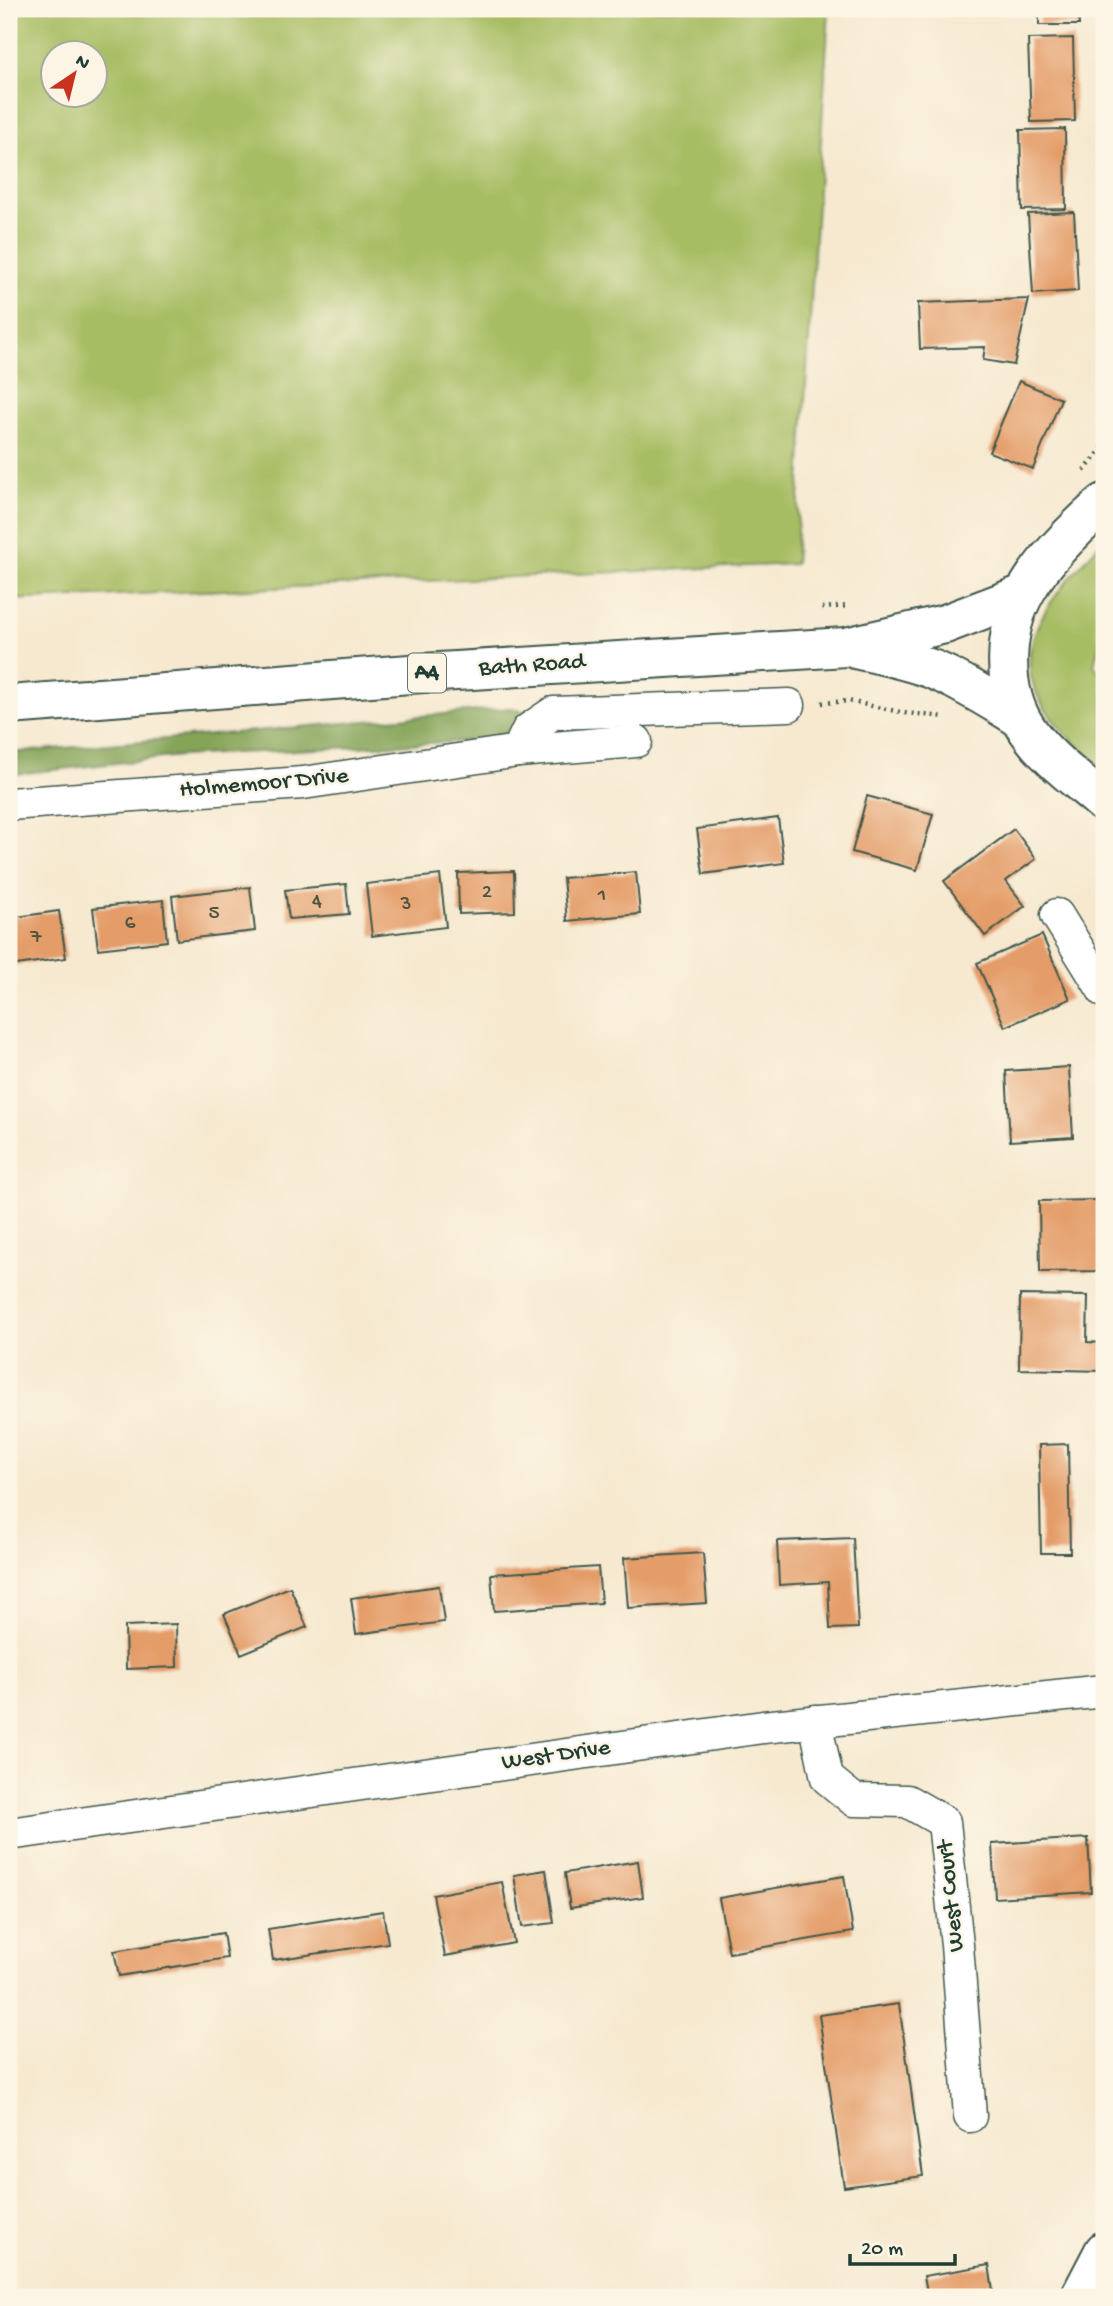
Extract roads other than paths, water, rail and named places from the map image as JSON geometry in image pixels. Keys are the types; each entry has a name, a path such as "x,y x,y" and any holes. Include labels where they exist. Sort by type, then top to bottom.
{"main road":[{"path":"1104,503 1048,562 1024,594 1010,639 1008,664 1009,680 1020,718 1040,745 1104,803"},
{"name":"Bath Road","path":"9,705 423,673 846,647 945,624 1024,594"},
{"name":"Bath Road","path":"846,647 932,669 1020,718"},
{"path":"1080,2297 1104,2251"}],"street":[{"path":"518,751 528,730 553,713 789,705"},
{"name":"Holmemoor Drive","path":"9,804 303,783 518,751 636,741"},
{"path":"1057,915 1104,991"},
{"name":"West Drive","path":"9,1834 763,1727 1104,1691"},
{"name":"West Court","path":"815,1721 827,1778 854,1800 906,1801 944,1822 957,1945 970,2116"}]}
